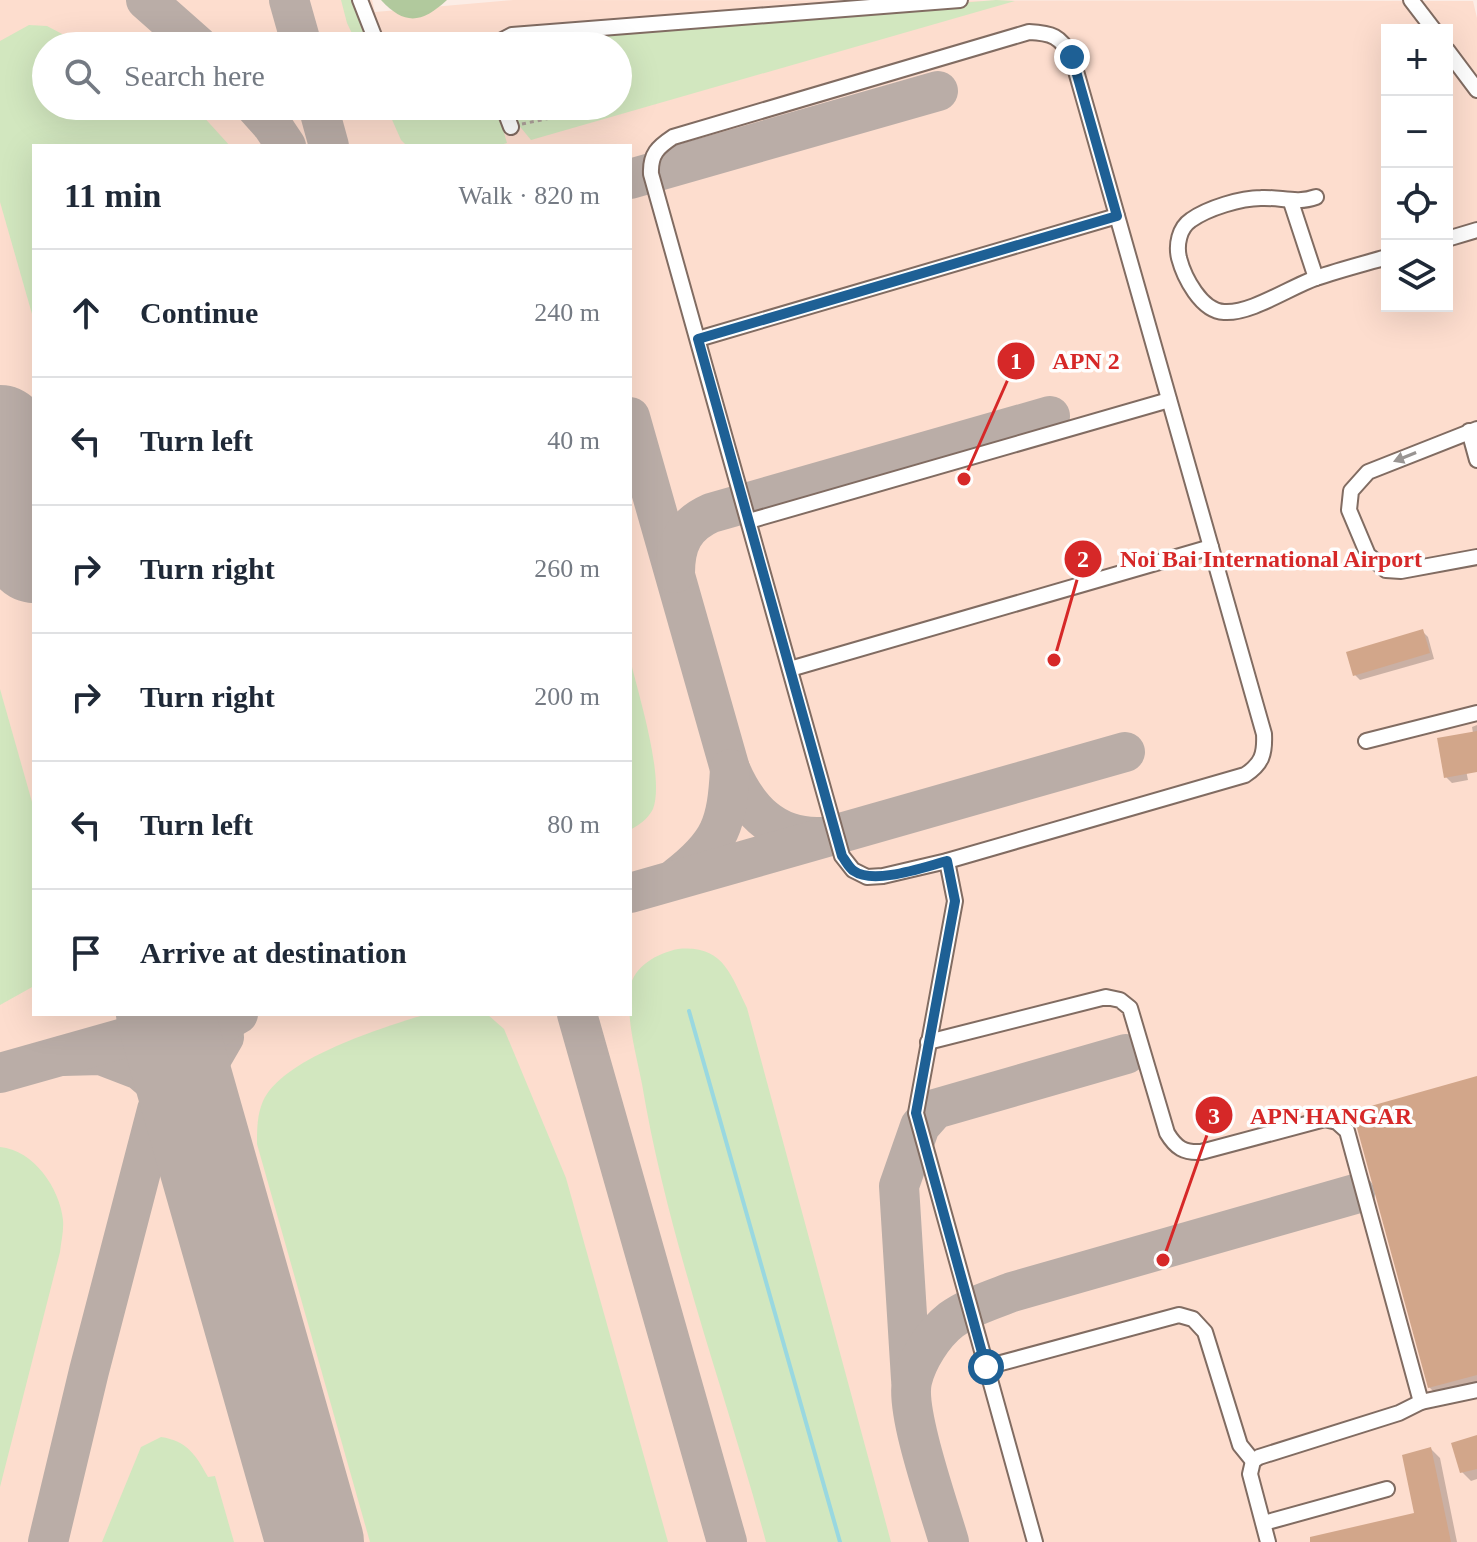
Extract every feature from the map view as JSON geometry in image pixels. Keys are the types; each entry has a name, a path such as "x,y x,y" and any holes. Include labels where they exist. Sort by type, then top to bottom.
{"lane":[{"path":"360,0 373,32"},
{"path":"550,32 960,0"},
{"path":"1411,0 1429,24"},
{"path":"1029,32 1049,33 1064,44 1072,57 1117,216 1264,734 1265,753 1257,767 1245,775 947,861 867,877 853,870 842,856 650,163 656,149 673,137 1029,32"},
{"path":"1453,58 1477,90"},
{"path":"508,120 511,127"},
{"path":"1316,197 1291,202 1259,198 1223,206 1192,218 1179,234 1178,253 1183,273 1194,290 1212,308 1223,312 1242,310 1316,278 1381,259"},
{"path":"1291,202 1316,278"},
{"path":"698,339 1117,216"},
{"path":"1453,237 1477,230"},
{"path":"749,521 1169,400"},
{"path":"1477,460 1473,430 1368,472 1351,491 1349,510 1368,555 1386,570 1401,571 1477,557"},
{"path":"790,669 1211,547"},
{"path":"1366,741 1477,713"},
{"path":"947,861 955,901 916,1113 1035,1542"},
{"path":"928,1042 1106,997 1120,1000 1130,1008 1167,1133 1175,1145 1187,1153 1325,1119 1337,1122 1347,1131 1421,1402"},
{"path":"986,1367 1179,1315 1193,1319 1205,1332 1240,1445 1253,1461"},
{"path":"1268,1542 1250,1474 1253,1461 1285,1447 1399,1413 1421,1402 1477,1390"},
{"path":"1264,1523 1387,1489"}],"path":[{"path":"511,127 542,120"}],"shaded area":[{"path":"0,0 372,0 375,12 513,0 1473,1 1477,18 1477,222 1473,224 1477,238 1477,1542 0,1542"}],"green space":[{"path":"341,0 353,0 363,32 351,32"},
{"path":"381,0 447,0 430,13 414,18 398,14"},
{"path":"996,0 1015,1 632,111 632,32 608,32"},
{"path":"29,25 47,26 58,32 32,32 32,120 206,120 228,144 32,144 32,314 0,202 0,41"},
{"path":"392,120 500,120 507,143 405,144"},
{"path":"514,120 601,120 531,140"},
{"path":"632,667 656,777 653,809 632,829"},
{"path":"0,689 32,802 32,987 0,1005"},
{"path":"693,949 715,957 730,973 747,1008 891,1542 766,1542 667,1200 630,1025 632,981 641,967 662,954"},
{"path":"421,1016 489,1016 504,1029 566,1178 668,1542 370,1542 257,1144 263,1101 274,1085 312,1058"},
{"path":"0,1147 24,1155 43,1173 57,1196 63,1224 60,1252 0,1487"},
{"path":"161,1437 184,1446 195,1456 208,1477 215,1476 234,1542 102,1542 141,1447"}],"building":[{"path":"1423,629 1430,653 1353,676 1346,652"},
{"path":"1477,731 1477,772 1444,778 1437,738"},
{"path":"1477,1076 1477,1375 1428,1388 1357,1128 1346,1113"},
{"path":"1477,1435 1477,1469 1460,1473 1451,1443"},
{"path":"1431,1447 1451,1542 1310,1542 1310,1537 1414,1513 1402,1455"}],"waterway":[{"path":"689,1011 840,1542"}],"taxiway":[{"path":"146,0 182,32"},
{"path":"289,0 298,32"},
{"path":"632,178 938,91"},
{"path":"268,120 285,144"},
{"path":"322,120 328,144"},
{"path":"675,573 683,537 694,523 711,513 1050,416"},
{"path":"632,424 730,769 745,797 764,819 789,833 821,837"},
{"path":"632,892 1125,752"},
{"path":"677,877 703,854 719,831 727,804 730,769"},
{"path":"0,1073 202,1016"},
{"path":"48,1542 157,1110 189,1054 235,1016"},
{"path":"578,1016 727,1542"},
{"path":"62,1056 101,1055 140,1070 194,1116 206,1068 224,1037"},
{"path":"911,1379 899,1186 920,1126 935,1109 1126,1054"},
{"path":"949,1542 918,1436 911,1395 914,1373 922,1356 938,1332 951,1320 1012,1292 1355,1194"}],"runway":[{"path":"0,434 32,547"},
{"path":"166,1016 315,1542"}],"place":[{"name":"APN 2","path":"964,479"},
{"name":"Noi Bai International Airport","path":"1054,660"},
{"name":"APN HANGAR","path":"1163,1260"}],"route":[{"path":"986,1367 916,1113 955,901 947,861 867,877 853,870 842,856 698,339 1117,216 1072,57"}]}
